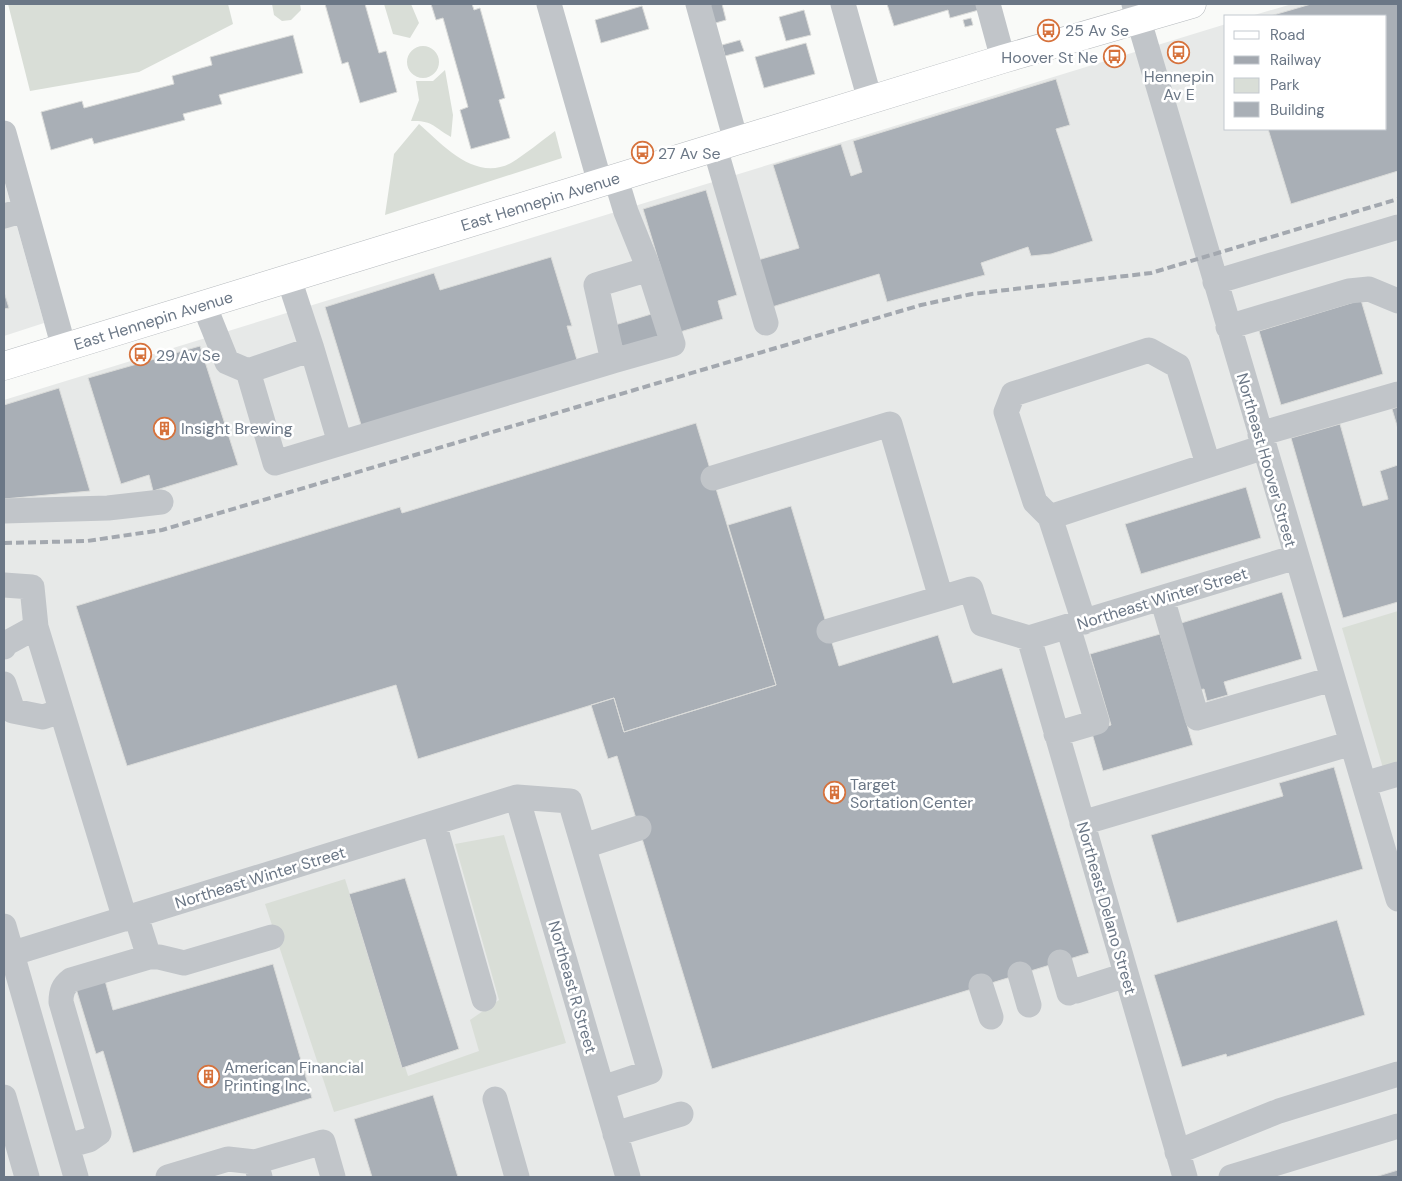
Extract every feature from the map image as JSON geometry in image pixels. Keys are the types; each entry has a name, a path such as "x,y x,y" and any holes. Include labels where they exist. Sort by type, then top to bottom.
{"main road":[{"name":"East Hennepin Avenue","path":"4,366 1004,59 1136,12 1192,4"}],"street":[{"path":"248,371 275,463 673,344 649,268 626,212 608,181 549,4"},
{"path":"698,4 725,144 766,322"},
{"path":"843,4 870,100"},
{"path":"988,4 1004,59"},
{"name":"Northeast Hoover Street","path":"1136,12 1296,558 1397,890"},
{"path":"4,133 14,213 64,348"},
{"path":"1215,282 1398,227"},
{"path":"613,361 596,285 649,268"},
{"path":"289,279 340,443"},
{"path":"1228,327 1349,291 1369,289 1398,301"},
{"path":"204,305 227,362 248,371 312,349"},
{"path":"1056,734 1097,722 1050,517 1034,502 1006,412 1013,394 1150,350 1178,366 1208,464"},
{"path":"1050,517 1208,464 1262,441 1398,394"},
{"path":"713,478 890,424 941,598"},
{"path":"4,510 108,508 161,502"},
{"name":"Northeast Winter Street","path":"1029,638 1296,558"},
{"path":"4,585 32,587 36,627 61,712 131,917 149,958"},
{"path":"829,631 971,589 982,624 1029,638"},
{"path":"1162,598 1197,718 1332,679"},
{"path":"4,648 5,644 36,627"},
{"name":"Northeast Delano Street","path":"1029,638 1185,1177"},
{"path":"4,684 13,711 43,717 61,712"},
{"path":"1082,822 1352,743"},
{"path":"1364,784 1398,774"},
{"path":"517,797 570,801 584,846 650,1072 602,1088"},
{"name":"Northeast Winter Street","path":"8,955 517,797"},
{"name":"Northeast R Street","path":"517,797 628,1177"},
{"path":"434,823 484,1000"},
{"path":"584,846 639,828"},
{"path":"4,926 8,955 76,1177"},
{"path":"67,1146 90,1140 99,1133 61,1002 62,988 71,980 149,958 159,957 184,963 272,937"},
{"path":"1060,962 1073,992 1126,975"},
{"path":"1020,974 1029,1005"},
{"path":"981,986 991,1017"},
{"path":"1178,1152 1279,1111 1398,1074"},
{"path":"4,1097 27,1177"},
{"path":"495,1099 517,1177"},
{"path":"615,1134 681,1114"},
{"path":"1231,1177 1277,1171 1398,1126"},
{"path":"168,1177 228,1160 258,1170 323,1142 334,1177"}],"shaded area":[{"path":"1292,4 1398,4 1398,1177 4,1177 4,400 1224,25 1224,130 1387,130 1387,15 1254,15"},
{"path":"4,180 44,323 4,336"}],"green space":[{"path":"8,4 228,4 233,24 139,72 30,91"},
{"path":"272,4 300,4 301,10 291,20 282,21 274,15"},
{"path":"384,4 411,4 419,23 410,38 393,34"},
{"path":"423,46 434,51 439,62 434,73 423,78 412,73 407,62 412,51"},
{"path":"445,70 453,115 451,137 428,123 411,121 419,100 416,81 433,81"},
{"path":"419,124 449,151 472,165 498,168 511,163 555,131 562,158 385,215 394,154"},
{"path":"1398,611 1398,763 1383,768 1342,628"},
{"path":"504,835 566,1043 334,1112 265,904 345,879 408,1076 479,1051 470,1020 499,1000 455,844"}],"building":[{"path":"325,4 365,4 379,53 386,51 397,92 360,103 348,62 342,64"},
{"path":"431,4 472,4 474,10 480,8 505,98 499,100 510,138 471,149 460,110 468,107 443,18 436,20"},
{"path":"722,4 726,20 712,24 707,6"},
{"path":"887,4 984,4 986,8 950,18 948,10 894,26"},
{"path":"1311,4 1398,4 1398,171 1291,204 1268,130 1387,130 1387,15 1273,15"},
{"path":"642,6 649,29 601,43 595,20"},
{"path":"804,10 811,35 786,41 779,17"},
{"path":"971,18 973,25 965,27 963,20"},
{"path":"293,35 303,73 219,95 222,104 183,114 185,120 94,144 92,138 51,150 41,112 82,101 84,108 174,84 172,76 212,65 210,57"},
{"path":"740,40 744,51 725,56 722,45"},
{"path":"806,43 815,74 764,88 755,57"},
{"path":"1056,79 1070,125 1056,129 1093,241 1051,254 1031,256 1028,247 981,263 985,275 887,302 879,274 772,307 758,260 799,248 773,165 841,144 851,176 862,172 853,141"},
{"path":"706,190 737,295 718,301 723,319 680,332 643,209"},
{"path":"551,257 572,326 567,326 577,360 362,428 325,307 434,273 440,290"},
{"path":"4,292 9,308 4,309"},
{"path":"1361,300 1383,374 1281,405 1259,331"},
{"path":"658,312 666,338 623,350 615,325"},
{"name":"Insight Brewing","path":"200,346 238,465 153,491 149,475 121,484 88,378"},
{"path":"59,388 90,491 4,499 4,405"},
{"path":"1398,407 1398,429 1392,409"},
{"path":"696,423 776,685 624,732 614,698 418,759 396,685 127,766 76,606 400,507 402,513"},
{"path":"1340,424 1363,506 1388,499 1380,471 1398,465 1398,602 1343,618 1291,438"},
{"path":"1246,487 1261,538 1141,574 1125,524"},
{"name":"Target Sortation Center","path":"791,506 839,666 938,635 953,683 1002,668 1089,953 712,1069 617,756 608,759 591,705 614,698 624,732 776,685 728,525"},
{"path":"1282,592 1302,659 1224,682 1228,695 1207,701 1204,689 1198,690 1178,624"},
{"path":"1160,634 1193,745 1103,771 1091,730 1111,725 1090,654"},
{"path":"1334,767 1363,869 1177,923 1151,835 1283,796 1279,783"},
{"path":"405,878 459,1049 402,1068 349,894"},
{"path":"1337,920 1365,1015 1227,1057 1226,1054 1182,1067 1154,975"},
{"name":"American Financial Printing Inc.","path":"273,964 312,1098 133,1153 103,1051 96,1054 74,982 103,973 113,1010"},
{"path":"433,1095 458,1177 372,1177 354,1119"},
{"path":"1398,1170 1398,1177 1375,1177"}],"railway":[{"path":"4,543 87,541 162,530 921,305 972,294 1151,273 1398,199"}],"place":[{"name":"25 Av Se","path":"1049,30"},
{"name":"Hennepin Av E","path":"1179,52"},
{"name":"Hoover St Ne","path":"1114,57"},
{"name":"27 Av Se","path":"642,153"},
{"name":"29 Av Se","path":"140,355"},
{"name":"Insight Brewing","path":"165,428"},
{"name":"Target Sortation Center","path":"834,793"},
{"name":"American Financial Printing Inc.","path":"208,1076"}]}
